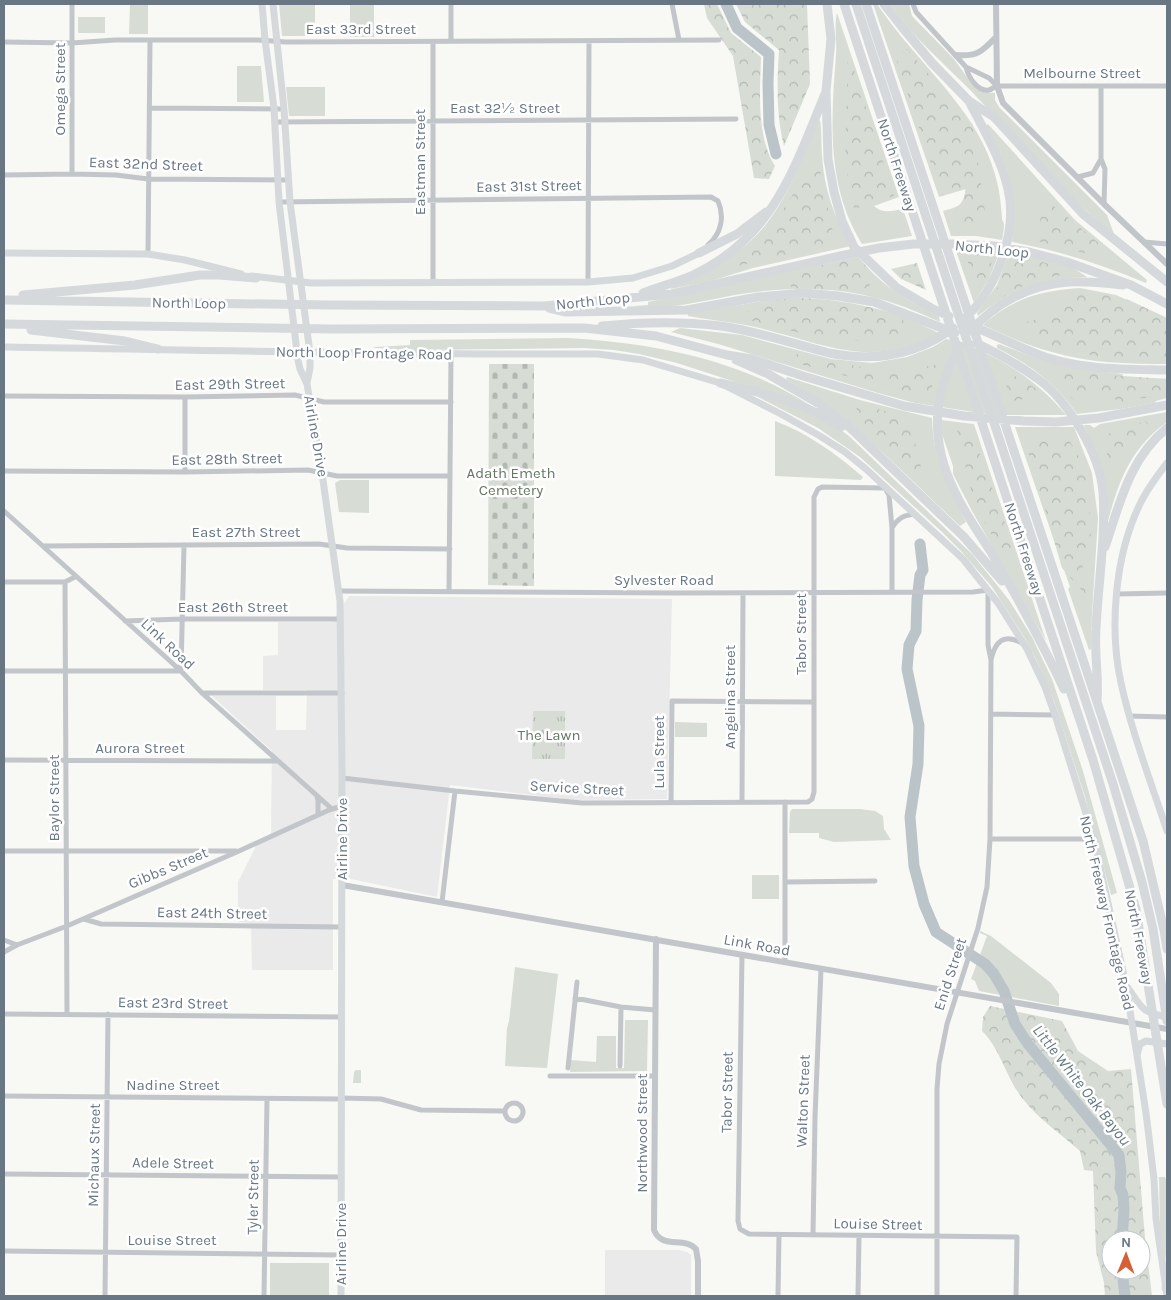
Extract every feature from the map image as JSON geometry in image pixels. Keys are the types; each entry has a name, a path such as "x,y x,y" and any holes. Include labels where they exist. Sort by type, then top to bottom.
{"highway":[{"path":"827,4 831,39 826,91 828,159 842,221 854,246 897,288 931,308 1046,357 1082,366 1124,370 1167,370"},
{"name":"North Freeway","path":"844,4 1093,760 1136,909 1167,1104"},
{"name":"North Freeway","path":"856,4 1121,810 1142,882 1153,929 1167,1021"},
{"name":"North Freeway","path":"866,4 1143,841 1167,949"},
{"path":"884,4 932,63 969,101 994,117 1083,214 1167,282"},
{"path":"630,297 693,275 742,244 759,226 788,182 826,91"},
{"path":"584,328 630,323 705,325 748,332 829,353 858,357 891,355 931,343 974,311 987,292 1001,263 1009,226 1008,189 1001,166 969,101"},
{"path":"699,253 737,234 773,207"},
{"name":"North Loop","path":"4,298 329,305 544,306 672,294 879,248 932,244 994,246 1029,252 1068,262 1131,285 1167,304"},
{"path":"4,298 135,285 200,275 256,278"},
{"path":"1080,724 1040,637 954,492 941,456 937,433 939,400 942,385 952,361 972,330 1002,304 1028,291 1068,282 1131,285"},
{"path":"544,306 566,312 687,310 758,297 803,293 838,296 874,302 945,328 996,353 1040,380 1058,397 1078,423 1090,449 1103,491 1102,554 1095,646 1099,683 1097,706"},
{"path":"4,325 125,342 158,349"},
{"name":"North Loop","path":"4,325 332,329 584,328 656,336 727,355 752,359 803,376 920,409 964,416 1056,422 1099,418 1167,405"},
{"path":"727,355 768,374 818,403 845,423 964,537 1016,598"},
{"path":"720,383 769,395 808,408 838,425 870,448"},
{"path":"1102,554 1133,468 1148,447 1167,428"}],"main road":[{"name":"Airline Drive","path":"262,4 274,108 279,202 290,280 297,352 300,369 307,384 339,591 342,693 341,1296"},
{"name":"Airline Drive","path":"273,4 284,109 290,202 310,353 307,384"},
{"path":"4,253 148,254 185,260 256,278 311,283 588,282 633,278 672,266 699,253"},
{"name":"North Loop Frontage Road","path":"4,347 310,353 598,354 643,360 720,383"},
{"name":"North Freeway Frontage Road","path":"720,383 820,436 866,469 915,514 963,559 988,590 1023,643 1045,687 1094,839 1126,985 1154,1179 1156,1219 1167,1288"},
{"path":"1167,464 1146,492 1131,524 1121,560 1116,618 1118,662 1129,716 1167,831"},
{"path":"1126,985 1148,1013 1167,1016"},
{"path":"1136,1059 1140,1044 1143,1042 1167,1044"}],"street":[{"name":"Omega Street","path":"72,4 72,174"},
{"path":"451,4 451,41"},
{"path":"672,4 679,40"},
{"path":"913,4 916,12 966,66 989,78 997,86"},
{"path":"996,4 997,86 1003,103 1167,264"},
{"path":"956,55 974,55 987,48 996,38"},
{"name":"East 33rd Street","path":"4,42 72,43 115,40 265,40 286,42 719,40"},
{"path":"148,254 150,41"},
{"path":"588,282 589,41"},
{"name":"Eastman Street","path":"433,42 433,283"},
{"name":"Melbourne Street","path":"966,66 971,79 982,89 989,90 997,86 1167,86"},
{"path":"1101,86 1101,159 1105,169 1104,204"},
{"path":"150,108 284,109"},
{"name":"East 32½ Street","path":"275,122 736,119"},
{"path":"1078,177 1093,173 1101,159"},
{"name":"East 32nd Street","path":"4,174 116,175 148,179 288,180"},
{"name":"East 31st Street","path":"279,202 708,197 716,199 719,203 720,230 716,238 699,253"},
{"path":"1144,242 1167,244"},
{"path":"449,592 451,354"},
{"name":"East 29th Street","path":"6,396 186,397 295,395 324,402 451,402"},
{"path":"185,472 186,397"},
{"name":"East 28th Street","path":"4,471 185,472 308,470 337,476 450,476"},
{"name":"Tabor Street","path":"811,800 814,792 814,494 820,487 885,488"},
{"path":"885,488 889,495 892,528 892,591"},
{"name":"Link Road","path":"4,511 181,671 202,693 332,809"},
{"path":"892,528 903,516 915,514"},
{"name":"East 27th Street","path":"42,546 319,544 348,548 450,549"},
{"path":"4,672 181,671 184,545"},
{"path":"4,582 65,582 75,577"},
{"name":"Baylor Street","path":"65,582 67,1014"},
{"name":"Sylvester Road","path":"339,591 743,593 988,590"},
{"name":"Enid Street","path":"937,1296 939,1064 947,1024 975,938 984,907 987,887 990,839 991,714 988,590"},
{"name":"Angelina Street","path":"742,802 743,593"},
{"path":"1117,594 1167,593"},
{"name":"East 26th Street","path":"125,621 340,619"},
{"name":"Enid Street","path":"991,660 994,648 1003,639 1011,638 1023,643"},
{"path":"202,693 342,693"},
{"name":"Lula Street","path":"671,802 672,701 742,701"},
{"path":"742,701 813,702"},
{"path":"991,714 1055,715"},
{"path":"1129,716 1167,717"},
{"name":"Aurora Street","path":"4,760 277,760"},
{"name":"Service Street","path":"342,778 582,803 808,802 811,800"},
{"path":"442,902 454,791"},
{"path":"316,795 318,815"},
{"path":"785,802 785,962"},
{"name":"Gibbs Street","path":"4,952 342,806"},
{"path":"990,839 1094,839"},
{"path":"4,851 239,851"},
{"path":"785,882 876,881"},
{"name":"Link Road","path":"342,885 1167,1029"},
{"name":"East 24th Street","path":"83,919 101,924 342,927"},
{"name":"Northwood Street","path":"656,939 654,1230 656,1235 664,1241 688,1243 696,1249 698,1260 698,1296"},
{"path":"4,940 17,945"},
{"name":"Tabor Street","path":"740,1229 738,1221 742,955"},
{"name":"Walton Street","path":"813,1235 815,1118 821,969"},
{"path":"568,1068 577,982"},
{"path":"575,998 655,1010"},
{"path":"620,1066 621,1006"},
{"name":"East 23rd Street","path":"4,1014 342,1017"},
{"name":"Michaux Street","path":"105,1296 108,1014"},
{"path":"550,1076 655,1076"},
{"name":"Nadine Street","path":"4,1096 381,1100 422,1110 504,1111"},
{"name":"Tyler Street","path":"264,1296 267,1099"},
{"name":"Adele Street","path":"4,1174 341,1177"},
{"name":"Louise Street","path":"740,1229 749,1234 779,1235 1016,1237 1016,1296"},
{"path":"778,1296 779,1235"},
{"path":"858,1296 859,1236"},
{"name":"Louise Street","path":"4,1251 341,1254"}],"shaded area":[{"path":"349,596 672,599 667,799 573,800 450,785 437,897 351,879 333,879 333,970 252,970 251,923 238,922 238,882 256,846 271,839 272,751 212,696 276,696 276,730 306,730 307,690 263,690 263,656 278,655 278,622 332,622"},
{"path":"605,1250 678,1250 687,1252 691,1255 691,1296 605,1296"}],"green space":[{"path":"130,4 148,4 148,34 129,34"},
{"path":"279,4 315,4 315,36 282,36"},
{"path":"374,4 374,37 350,37 350,5"},
{"path":"704,4 717,4 731,33 761,57 760,113 765,141 775,166 769,179 754,178 733,56 707,18"},
{"path":"736,4 807,4 810,84 784,146 778,98 779,50 745,22"},
{"path":"873,4 877,4 974,127 988,153 997,183 1004,224 1002,240 976,236 951,236 943,211 959,205 966,189 939,197"},
{"path":"890,4 909,4 912,16 954,59 972,84 984,92 995,93 995,100 999,107 1107,215 1114,234 1041,166 973,93 919,39"},
{"path":"837,13 899,197 874,206 884,211 903,209 912,236 862,244 850,222 842,199 837,176 833,128"},
{"path":"78,17 105,17 105,33 78,33"},
{"path":"907,49 973,125 987,227 958,229 966,187 941,195 896,58"},
{"path":"848,51 894,196 854,209 845,161"},
{"path":"237,66 261,66 264,102 237,102"},
{"path":"286,87 325,87 325,116 289,116"},
{"path":"820,120 825,179 835,213 851,246 753,268 711,281 671,289 670,287 713,266 738,251 765,225 786,193"},
{"path":"988,124 1075,220 1147,280 1146,283 1080,259 1012,242 1013,224 1010,185 1002,158 986,126"},
{"path":"813,162 819,165 835,242 733,267 733,262 775,223"},
{"path":"1054,206 1101,245 1100,257 1037,241 1042,209"},
{"path":"955,248 1000,251 989,279 974,303"},
{"path":"976,251 986,255 992,261 985,280 976,289 970,282 968,270 969,256"},
{"path":"1009,253 1060,263 1087,277 1057,279 1029,286 1003,299 978,316 977,313 997,285"},
{"path":"1011,255 1063,267 1066,274 1032,281 992,301"},
{"path":"858,257 886,285 904,298 939,316 940,322 889,302 864,295 816,289 764,291 657,308 633,306 648,305 648,302"},
{"path":"858,257 873,274 869,287 863,289 860,284 850,291 791,288 789,272"},
{"path":"917,263 926,290 901,279 891,269"},
{"path":"1080,288 1116,295 1167,318 1167,364 1138,364 1080,359 1043,350 983,325 1016,302 1052,291"},
{"path":"1084,291 1129,300 1167,318 1167,357 1108,358 1044,347 1015,325 1050,316 1056,305"},
{"path":"787,298 831,300 874,308 902,316 906,329 899,334 895,333 870,341 837,339 804,334 756,322 750,320 746,315 752,305 763,301"},
{"path":"800,298 902,316 939,333 914,344 891,350 868,352 826,346 755,327 688,316 691,313 763,301"},
{"path":"680,328 742,335 831,359 872,363 907,357 933,347 946,339 952,340 984,352 1015,369 1042,390 1066,415 993,415 915,403 718,344 671,332"},
{"path":"567,338 632,344 695,356 726,365 756,377 785,390 813,407 677,363 614,350 584,348 416,350 373,348 410,345 410,340"},
{"path":"999,344 1044,361 1068,367 1122,374 1124,377 1167,379 1167,398 1155,403 1077,414 1061,393 1051,384 1031,368 997,348"},
{"path":"797,354 886,372 943,364 927,397 792,362"},
{"name":"Adath Emeth Cemetery","path":"489,364 534,364 534,586 488,585"},
{"path":"1063,372 1167,379 1167,396 1122,403 1104,395 1087,397 1079,403 1068,394 1063,382"},
{"path":"1010,373 1040,391 1036,397 1012,401 1004,380"},
{"path":"787,377 860,400 932,418 935,446 942,472 966,522 960,526 856,429 834,411 786,379"},
{"path":"758,397 782,402 806,411 840,429 849,436 973,555 1009,600 1032,637 1052,679 1083,771 1117,893 1111,895 1085,797 1054,701 1035,657 992,587 942,532 860,457 818,428"},
{"path":"853,402 909,418 924,479 913,479 868,430"},
{"path":"1167,412 1167,422 1144,443 1128,466 1108,521 1100,462 1084,425 1090,425 1094,428 1100,424"},
{"path":"941,420 974,424 1046,641 953,474 953,466 942,434"},
{"path":"775,421 821,445 863,477 861,480 775,476"},
{"path":"1146,421 1150,427 1120,463 1108,463 1105,435"},
{"path":"1015,427 1074,427 1092,473 1098,518 1091,649 1089,650 1068,589 1070,587"},
{"path":"957,430 972,433 1014,548 1001,552 974,503"},
{"path":"1068,438 1089,475 1091,544 1081,554 1086,595 1062,568 1026,445 1044,440"},
{"path":"340,480 369,480 369,513 339,512 335,483"},
{"name":"The Lawn","path":"533,711 565,711 565,759 532,759"},
{"path":"675,722 707,723 707,737 675,737"},
{"path":"792,809 860,809 875,811 883,816 884,829 891,840 834,842 819,838 819,833 789,833 790,812"},
{"path":"752,875 779,875 779,899 752,899"},
{"path":"980,931 991,936 1051,983 1059,994 1059,1006 979,991 975,981 971,979 987,936 980,933"},
{"path":"515,967 558,974 547,1068 505,1066 507,1028"},
{"path":"990,1006 1062,1021 1078,1051 1108,1071 1131,1069 1144,1230 1101,1230 1101,1271 1096,1251 1093,1171 1084,1170 1080,1151 1028,1106 1016,1090 989,1038 982,1031 983,1017"},
{"path":"625,1020 648,1020 647,1071 570,1072 571,1060 596,1062 597,1036 616,1036 616,1068 624,1068"},
{"path":"356,1070 361,1070 361,1083 353,1083"},
{"path":"1159,1177 1165,1177 1166,1180 1167,1244 1165,1263 1160,1226"},
{"path":"270,1263 329,1263 329,1296 270,1296"},
{"path":"1103,1280 1150,1280 1152,1296 1105,1296"}],"waterway":[{"name":"Little White Oak Bayou","path":"726,4 737,28 769,54 769,125 776,154"},
{"name":"Little White Oak Bayou","path":"920,544 923,570 920,575 917,600 916,631 909,645 907,669 919,726 918,764 910,817 914,866 924,904 936,932 985,964 994,974 1004,991 1015,1024 1028,1044 1119,1155 1120,1188 1123,1195 1124,1210 1123,1230"},
{"name":"Little White Oak Bayou","path":"1123,1280 1125,1296"}]}
